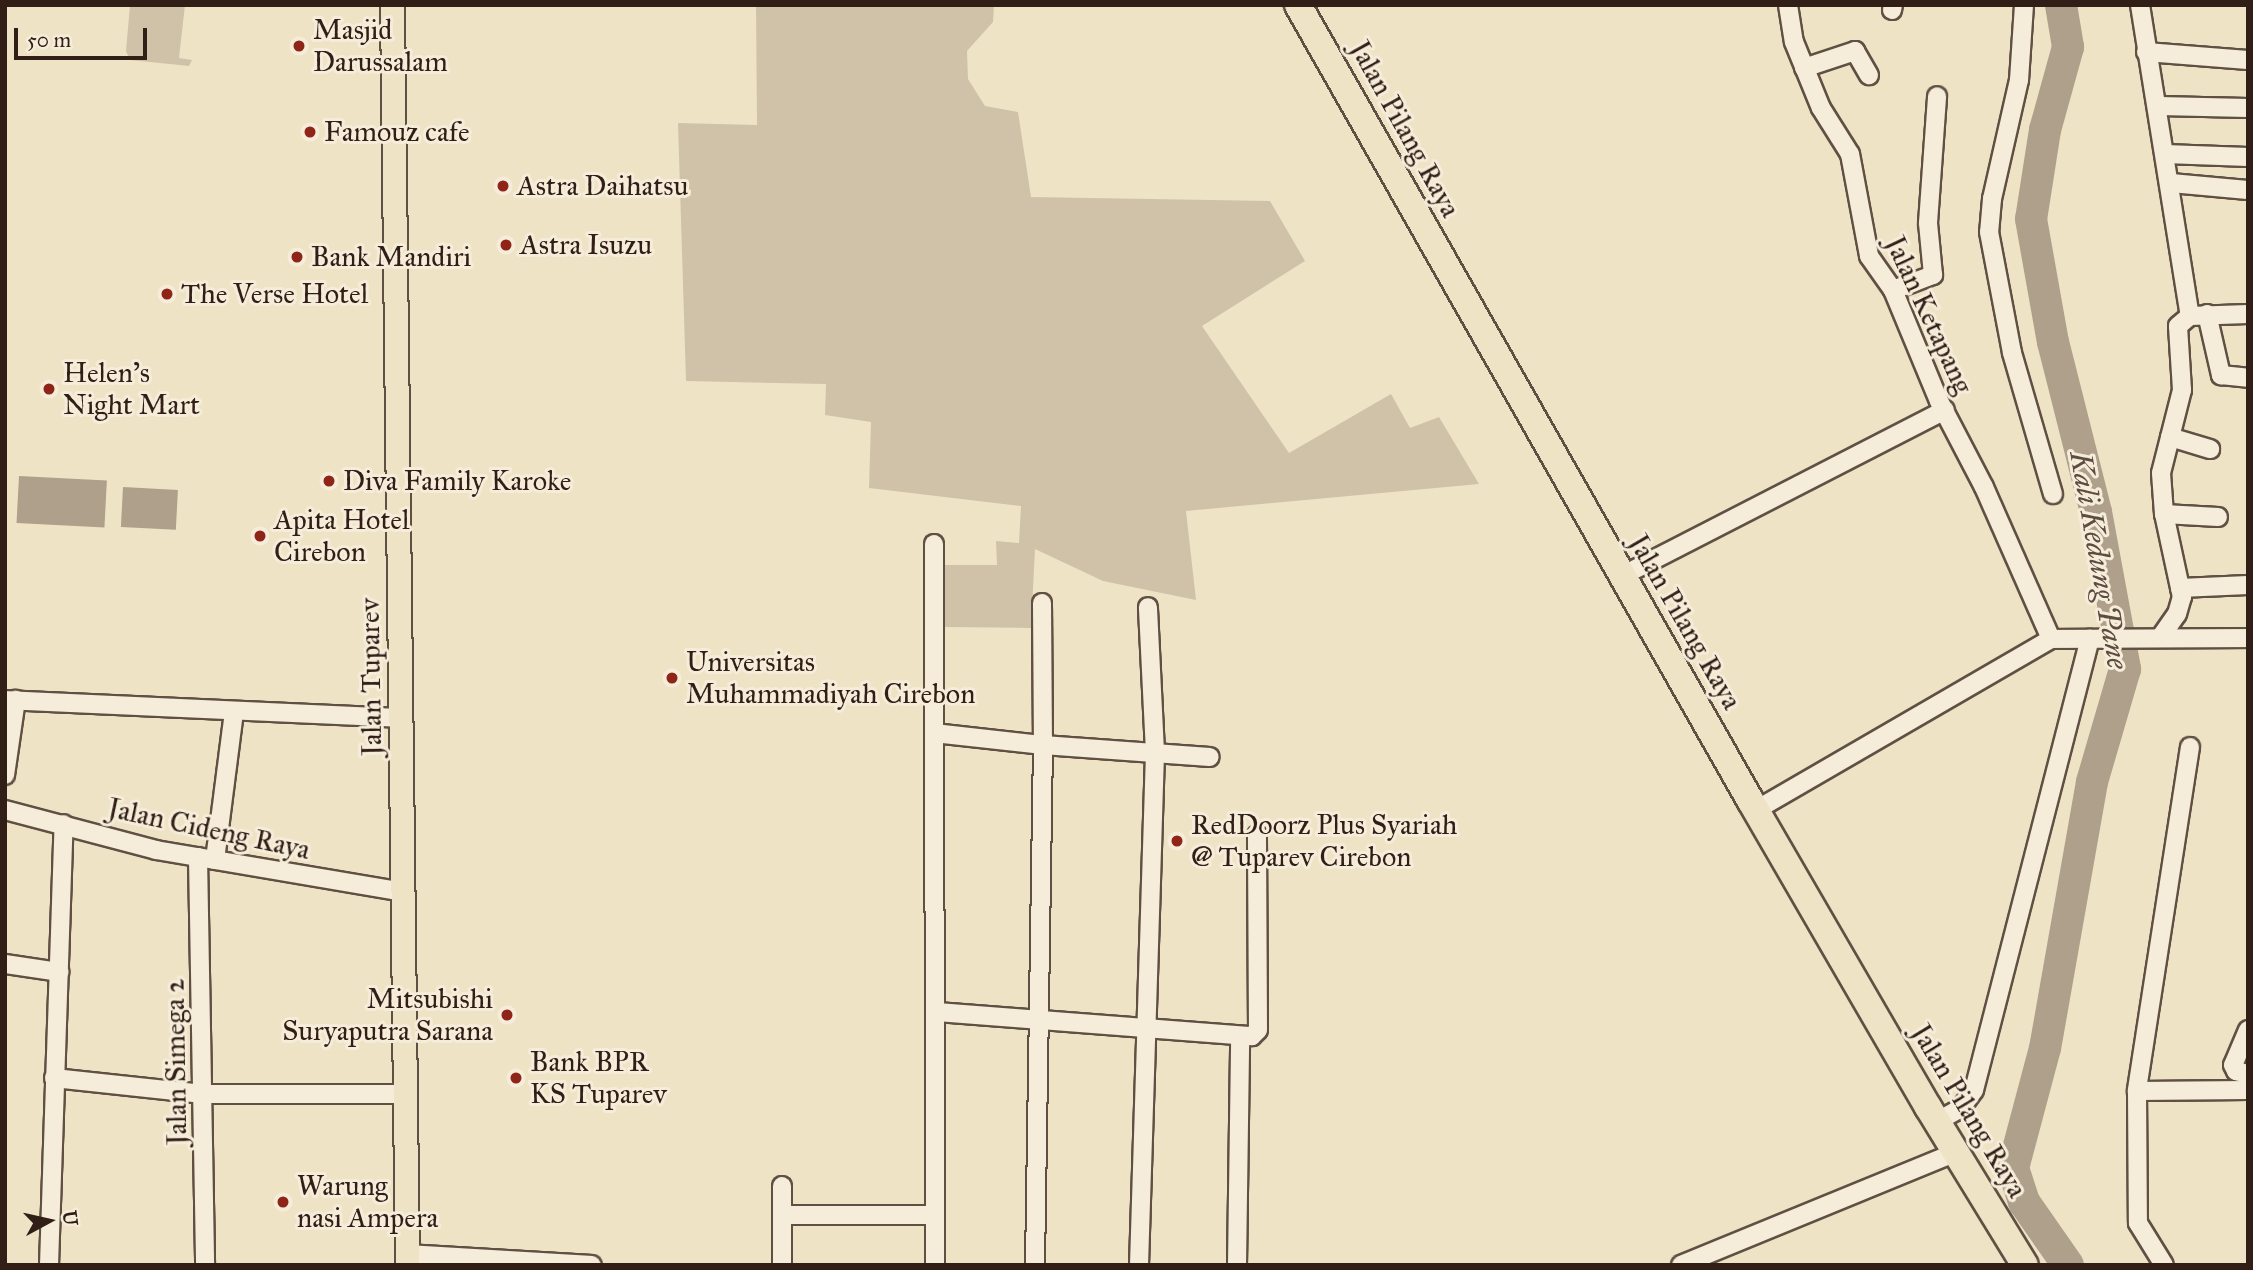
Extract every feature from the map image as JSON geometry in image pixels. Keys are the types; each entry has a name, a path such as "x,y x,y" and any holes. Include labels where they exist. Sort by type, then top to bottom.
{"highway":[{"name":"Jalan Pilang Raya","path":"1298,5 1756,810 1937,1122 1959,1152 2025,1265"}],"main road":[{"name":"Jalan Tuparev","path":"392,5 407,1259"}],"street":[{"name":"Jalan Ketapang","path":"1788,5 1794,42 1804,68 1821,108 1850,154 1869,256 1893,290 1945,410 2051,639"},
{"path":"2024,5 2019,80 1992,199 1989,232 2012,353 2053,494"},
{"path":"2140,5 2146,52 2159,106 2194,317 2221,375 2248,378"},
{"path":"1804,68 1855,51 1870,75"},
{"path":"2146,52 2248,60"},
{"path":"1893,290 1934,275 1928,223 1937,96"},
{"path":"2159,106 2248,108"},
{"path":"2165,154 2248,157"},
{"path":"2171,183 2248,190"},
{"path":"2156,638 2177,614 2180,588 2164,514 2161,473 2182,390 2177,331 2194,317 2248,314"},
{"path":"1622,576 1945,410"},
{"path":"2171,437 2210,449"},
{"path":"2164,514 2218,517"},
{"path":"934,544 937,1012 935,1265"},
{"path":"2180,588 2248,585"},
{"path":"1035,1265 1041,1021 1042,603"},
{"path":"1139,1265 1149,1030 1155,752 1148,607"},
{"path":"1756,810 2051,639 2248,638"},
{"path":"1937,1122 1961,1108 1974,1090 2094,639"},
{"path":"5,775 11,700 401,718"},
{"name":"Jalan Simega 2","path":"205,1265 203,1094 206,859 234,711"},
{"path":"934,733 1043,745 1210,757"},
{"path":"2164,1265 2138,1223 2137,1091 2190,747"},
{"name":"Jalan Cideng Raya","path":"5,810 206,859 404,892"},
{"path":"49,1265 64,824"},
{"path":"937,1012 1240,1036 1258,1030 1257,835"},
{"path":"5,964 60,972"},
{"path":"2248,1031 2233,1065 2235,1071 2248,1074"},
{"path":"1237,1265 1240,1036"},
{"path":"54,1077 203,1094 405,1094"},
{"path":"2137,1091 2248,1090"},
{"path":"1681,1265 1959,1152"},
{"path":"782,1186 782,1265"},
{"path":"783,1215 935,1215"},
{"path":"407,1259 592,1265"}],"shaded area":[{"path":"130,5 185,5 179,58 192,60 189,66 130,60 126,51"},
{"path":"756,5 994,5 993,22 967,51 968,79 985,106 1018,112 1031,197 1270,201 1305,261 1202,326 1289,453 1391,394 1410,428 1439,417 1479,484 1186,511 1196,600 1103,581 1035,549 1031,628 944,627 945,565 997,565 996,541 1019,543 1021,506 869,488 871,422 825,415 826,384 686,381 678,123 757,125"},
{"path":"19,476 107,481 104,528 17,523"},
{"path":"123,487 178,490 176,530 121,527"}],"waterway":[{"name":"Kali Kedung Pane","path":"2061,5 2068,47 2045,130 2031,219 2053,342 2096,512 2125,669 2092,782 2045,1048 2013,1168 2024,1202 2068,1265"}],"place":[{"name":"Masjid Darussalam","path":"299,46"},
{"name":"Famouz cafe","path":"310,132"},
{"name":"Astra Daihatsu","path":"503,186"},
{"name":"Astra Isuzu","path":"506,245"},
{"name":"Bank Mandiri","path":"297,257"},
{"name":"The Verse Hotel","path":"167,294"},
{"name":"Helen's Night Mart","path":"49,389"},
{"name":"Diva Family Karoke","path":"329,481"},
{"name":"Apita Hotel Cirebon","path":"260,536"},
{"name":"Universitas Muhammadiyah Cirebon","path":"672,678"},
{"name":"RedDoorz Plus Syariah @ Tuparev Cirebon","path":"1177,841"},
{"name":"Mitsubishi Suryaputra Sarana","path":"507,1015"},
{"name":"Bank BPR KS Tuparev","path":"516,1078"},
{"name":"Warung nasi Ampera","path":"283,1202"}]}
